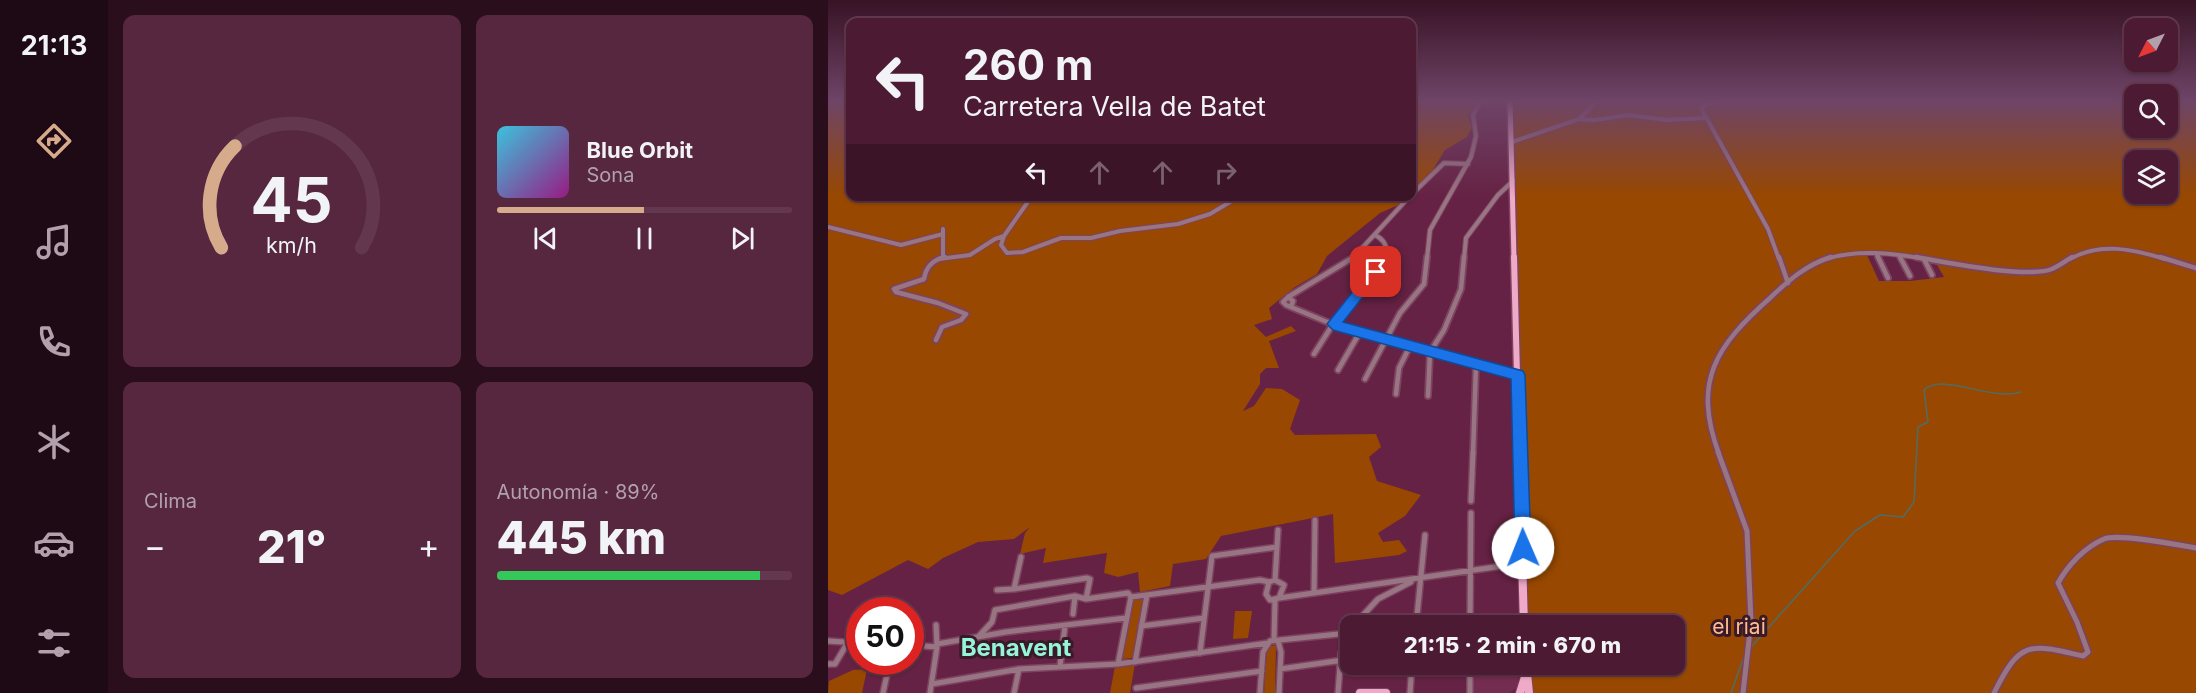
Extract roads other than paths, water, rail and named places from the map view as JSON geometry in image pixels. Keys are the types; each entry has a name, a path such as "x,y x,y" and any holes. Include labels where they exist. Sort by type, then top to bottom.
{"main road":[{"path":"1512,132 1524,615"},
{"path":"1520,693 1524,675"},
{"path":"1527,675 1529,693"},
{"path":"1360,693 1386,693"}],"street":[{"path":"1365,379 1400,313 1424,284 1432,225 1468,164 1475,132"},
{"path":"1512,142 1541,132"},
{"path":"1713,132 1768,229 1788,283"},
{"path":"1416,192 1444,163 1468,164"},
{"path":"1428,396 1430,352 1444,330 1461,289 1466,237 1498,195 1513,181"},
{"path":"1028,201 1004,236 1002,249 1007,253 1015,254 1059,239 1099,237 1120,231 1178,225 1210,214 1232,201"},
{"path":"1406,201 1350,261 1288,297 1283,303 1333,324 1518,375"},
{"path":"828,227 901,245 943,234"},
{"path":"943,229 943,255"},
{"path":"936,340 942,327 961,320 966,314 938,303 896,292 894,289 904,283 917,283 924,279 926,268 943,255 969,255 996,238 1004,236"},
{"path":"1314,354 1333,324 1382,262 1386,245 1383,239 1375,236"},
{"path":"1743,693 1752,622 1747,531 1714,441 1706,408 1711,374 1719,352 1744,321 1796,274 1816,261 1841,254 1899,254 1996,270 2046,271 2085,250 2132,249 2196,268"},
{"path":"1876,253 1888,278"},
{"path":"1899,254 1910,276"},
{"path":"1924,259 1932,275"},
{"path":"1338,370 1360,332"},
{"path":"1396,394 1399,368 1410,346"},
{"path":"1471,501 1476,365"},
{"path":"1470,615 1471,513"},
{"path":"1314,593 1315,520"},
{"path":"1278,530 1272,581 1266,594 1270,600 1523,563"},
{"path":"1417,615 1425,535"},
{"path":"1994,693 2010,660 2026,647 2083,656 2088,652 2058,583 2066,569 2097,542 2106,538 2144,540 2196,548"},
{"path":"1200,653 1212,556 1277,547"},
{"path":"1014,589 1021,557"},
{"path":"997,591 1087,578 1090,579 1086,599"},
{"path":"1363,615 1377,599 1396,588 1422,578"},
{"path":"1131,597 1260,580 1284,585 1277,599 1273,642 1263,652 1260,693"},
{"path":"979,636 992,622 995,610 1076,596 1086,599 1128,593 1131,597"},
{"path":"1135,662 1147,595"},
{"path":"1072,614 1076,596"},
{"path":"1118,663 1131,597"},
{"path":"924,646 937,646 979,636 1126,618"},
{"path":"1142,626 1204,618"},
{"path":"930,693 937,646 936,625"},
{"path":"1060,666 1065,626"},
{"path":"932,684 1019,669 1135,662 1340,634"},
{"path":"828,641 846,642"},
{"path":"1273,642 1281,652 1279,693"},
{"path":"828,664 835,664 846,645"},
{"path":"1280,669 1340,661 1338,693"},
{"path":"1014,693 1019,669"},
{"path":"1136,688 1262,671"},
{"path":"883,693 887,675"},
{"path":"1410,693 1411,675"},
{"path":"1470,675 1470,693"}],"waterway":[{"path":"1752,646 1855,531 1880,515 1903,517 1914,502 1918,427 1928,422 1924,390 1932,385 1943,384 1996,393 2021,392"},
{"path":"1731,693 1747,648"}],"district":[{"name":"Benavent","path":"1016,648"}],"park label":[{"name":"el riai","path":"1739,627"}]}
